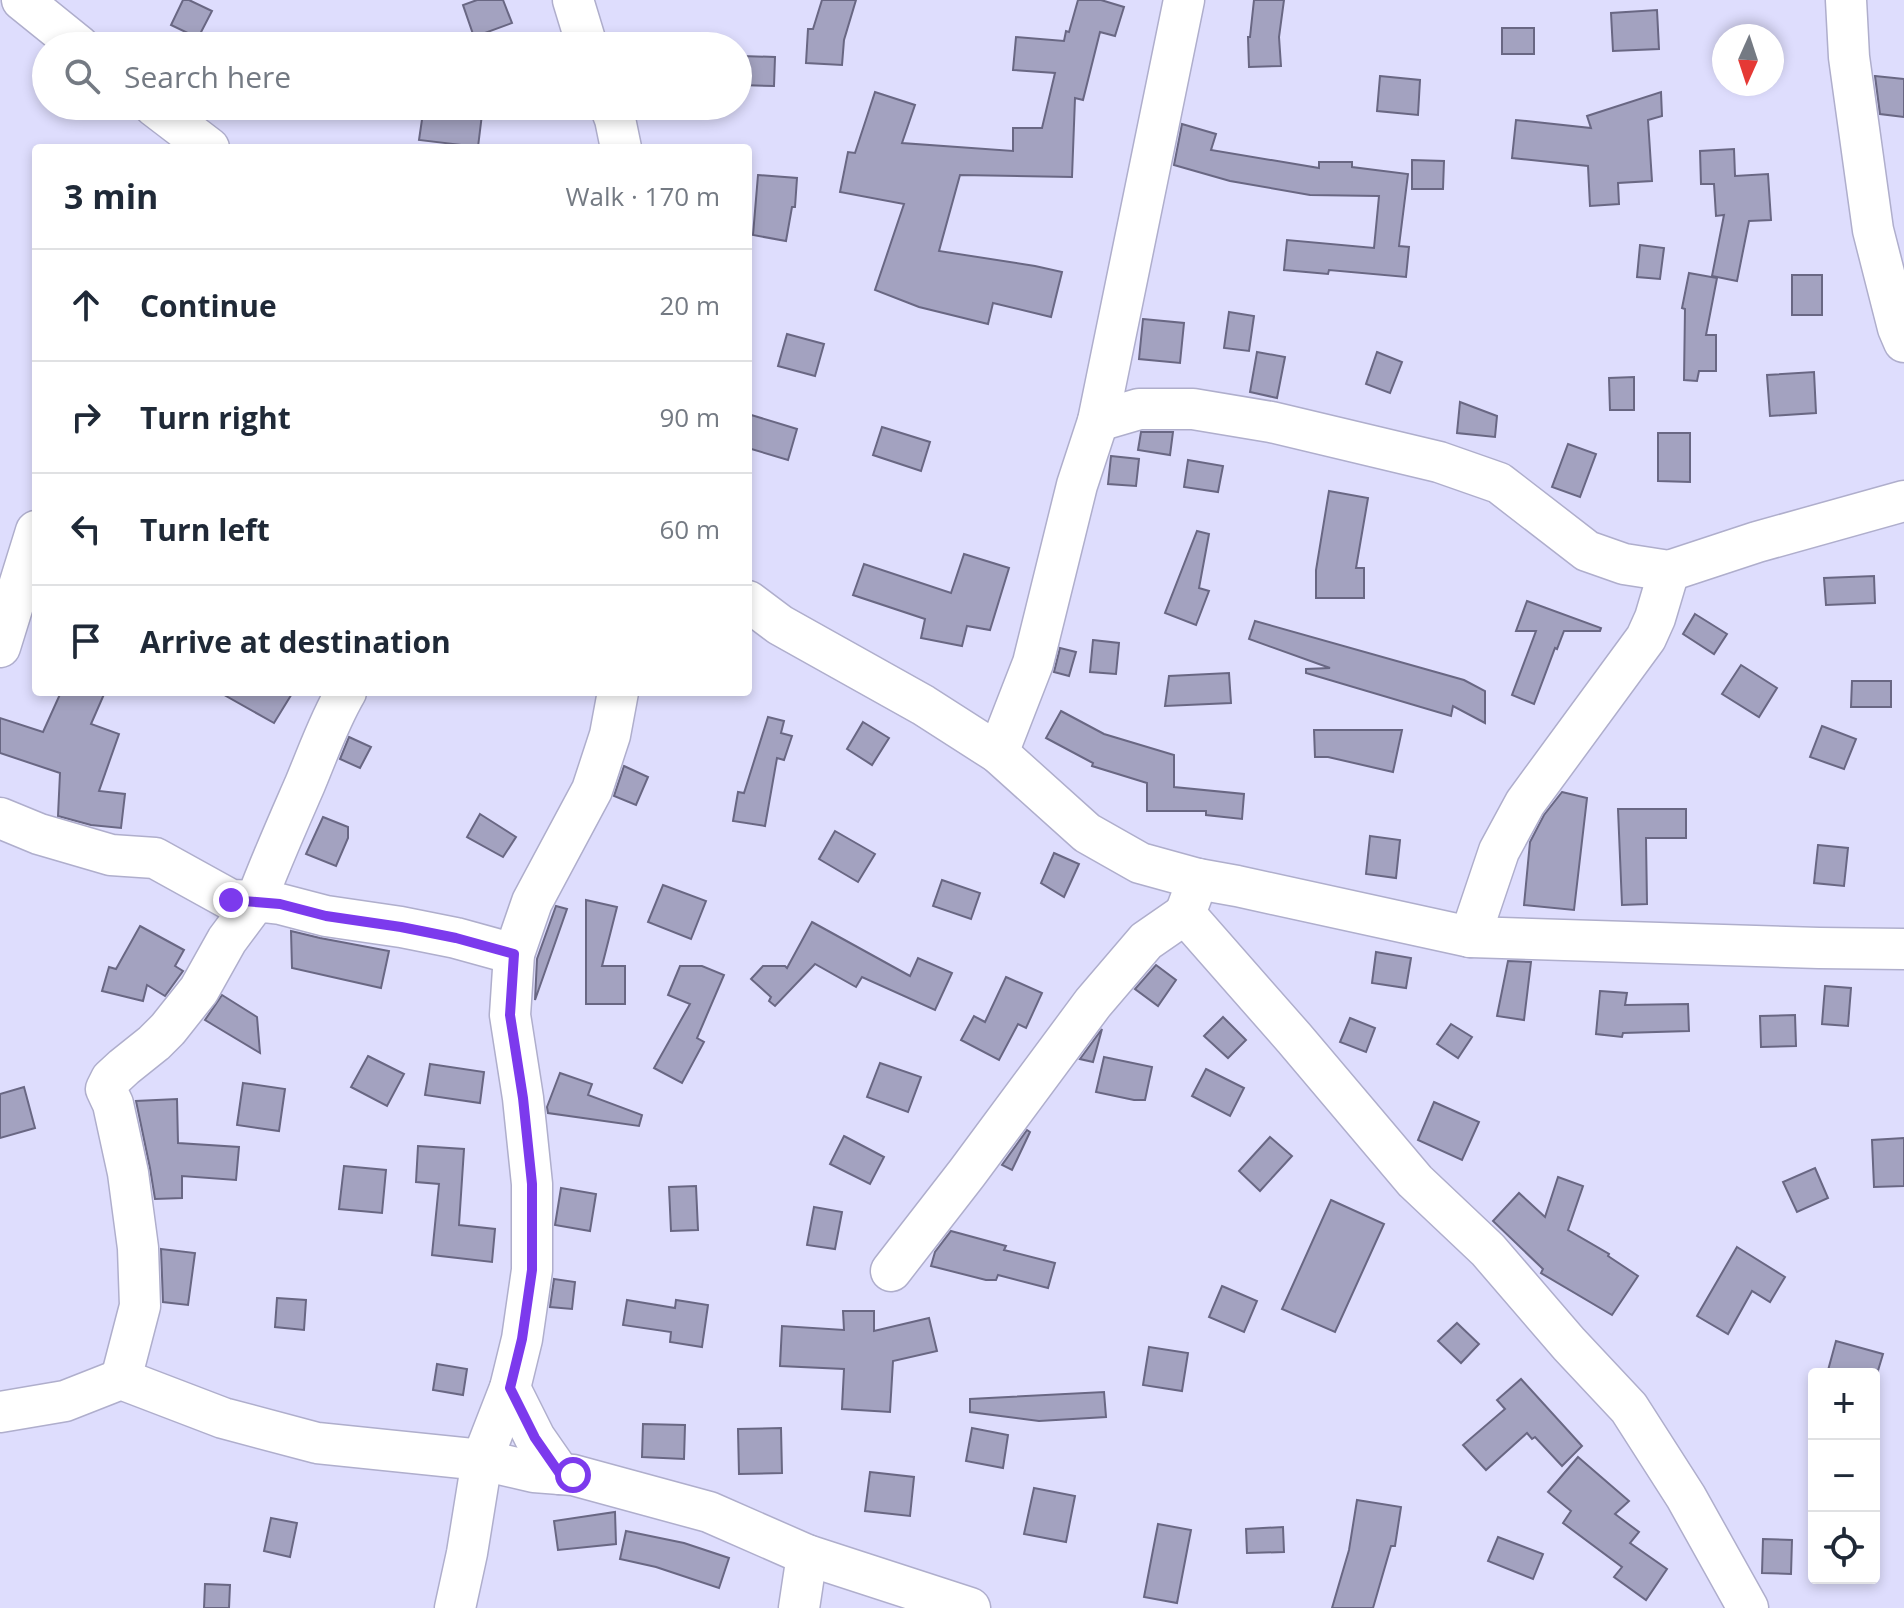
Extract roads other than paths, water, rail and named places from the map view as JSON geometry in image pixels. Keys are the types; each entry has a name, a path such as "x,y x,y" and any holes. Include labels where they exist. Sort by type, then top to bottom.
{"street":[{"path":"22,0 62,32"},
{"path":"573,0 583,32"},
{"path":"998,753 1033,663 1077,485 1098,421 1184,0"},
{"path":"1846,0 1849,57 1873,230 1904,342"},
{"path":"615,120 620,144"},
{"path":"1098,421 1139,409 1193,409 1271,422 1439,462 1499,483 1587,551 1624,564 1669,571 1757,542 1904,501"},
{"path":"0,647 32,544"},
{"path":"1470,937 1499,851 1525,803 1646,638 1669,571"},
{"path":"752,604 780,625 923,705 998,753 1087,833 1191,897 1294,1038 1415,1181 1488,1250 1629,1408 1686,1497 1748,1608"},
{"path":"121,1379 140,1306 138,1248 128,1173 113,1104 106,1089 111,1079 168,1029 199,990 227,940 256,901 334,712 344,696"},
{"path":"455,1608 482,1460 510,1388 522,1339 532,1270 532,1184 510,1015 514,954 532,902 592,790 610,735 617,696"},
{"path":"0,818 39,834 111,855 155,858 231,900 280,904 326,916 401,927 514,954"},
{"path":"891,1271 1093,1003 1146,941 1191,897 1237,886 1470,937 1904,949"},
{"path":"0,1412 65,1401 121,1379 223,1418 317,1443 482,1460 534,1472 573,1475 709,1512 807,1555 970,1608"},
{"path":"510,1388 535,1438 560,1474"},
{"path":"799,1608 807,1555"}]}
